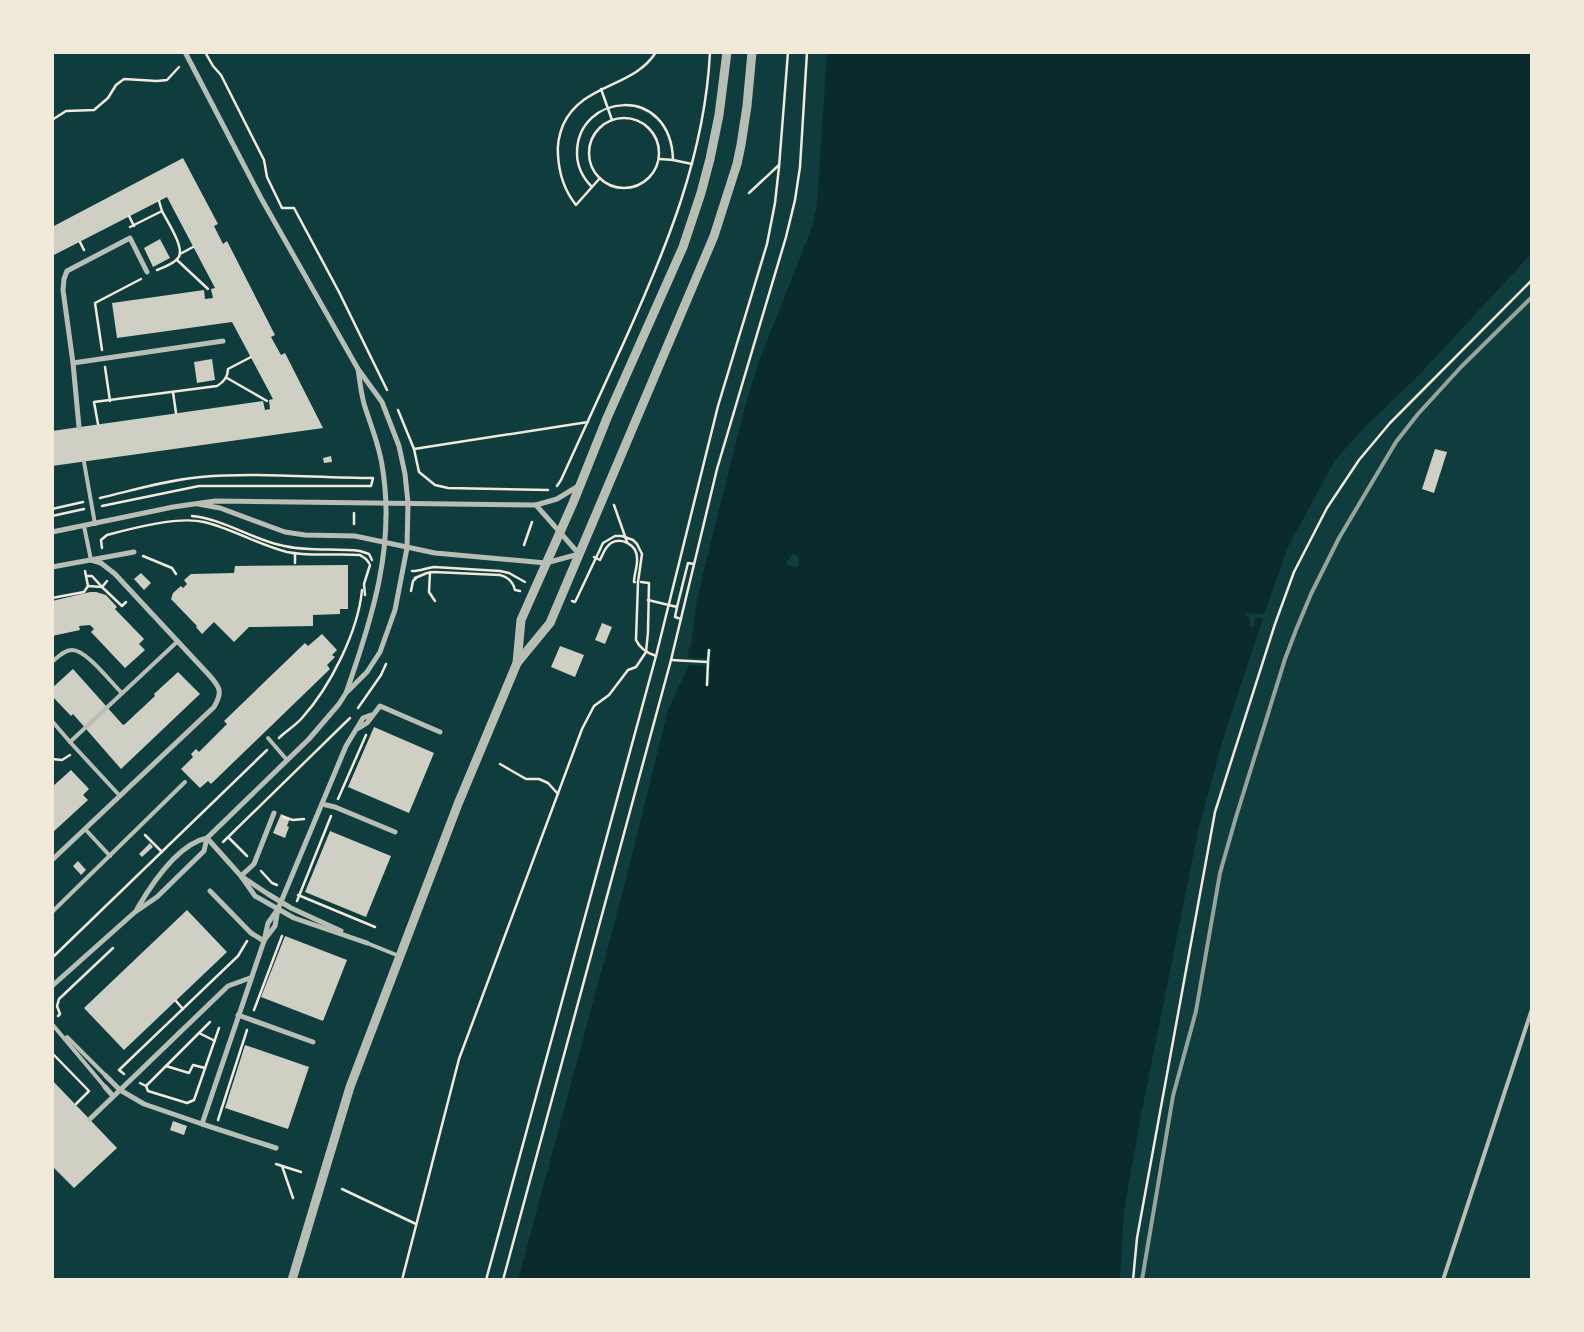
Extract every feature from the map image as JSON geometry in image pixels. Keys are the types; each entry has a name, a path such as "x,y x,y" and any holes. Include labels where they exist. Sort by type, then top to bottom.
{"street":[{"path":"135,912 150,887 181,852 199,840 207,838 309,739 346,693 367,672 380,652 395,610 407,548 408,503 405,474 391,421 382,402 358,369 260,198 185,52"},
{"path":"517,663 521,620 607,418 673,270 693,217 710,159 719,115 727,52"},
{"path":"292,1280 350,1087 458,804 517,663 550,623 710,244 737,164 749,89 752,52"},
{"path":"79,427 73,362 63,290 67,271 130,238 148,274"},
{"path":"73,362 223,341"},
{"path":"346,693 373,609 386,544 386,502 381,461 364,405 358,369"},
{"path":"52,532 193,504 231,500 536,505 557,499 580,485"},
{"path":"193,504 220,508 285,532 305,535 355,536 435,553 546,563 578,554"},
{"path":"536,505 578,554"},
{"path":"52,567 134,552"},
{"path":"52,860 214,707 219,699 220,692 217,684 134,594 107,567 91,560"},
{"path":"202,1124 264,941 268,923 278,909 346,746 363,718 371,715 380,706 440,732"},
{"path":"322,804 335,807 395,832"},
{"path":"241,876 254,864 274,813"},
{"path":"207,838 241,876 255,896 294,918 367,943"},
{"path":"52,986 135,912 157,897 204,851 207,838"},
{"path":"241,876 292,908 367,943"},
{"path":"210,891 251,933 264,941"},
{"path":"90,1119 228,986 250,978"},
{"path":"238,1015 313,1042"},
{"path":"106,1076 120,1090 144,1104 276,1148"},
{"path":"105,1087 113,1096"}],"lane":[{"path":"84,462 95,524"},
{"path":"84,526 91,560"},
{"path":"70,742 178,641"},
{"path":"52,662 62,653 71,650 82,652 122,693"},
{"path":"52,722 120,796"},
{"path":"268,738 287,760"},
{"path":"52,912 185,782"},
{"path":"85,830 110,856"},
{"path":"367,943 399,956"},
{"path":"1443,1280 1532,1009"},
{"path":"52,1023 106,1076"},
{"path":"52,1023 105,1087"}],"path":[{"path":"206,52 213,66 221,74 264,160 267,177 282,208 294,208 339,292 388,392"},
{"path":"600,178 576,205 568,196 562,182 557,149 559,136 568,115 588,96 648,64 656,52"},
{"path":"397,410 414,449 419,472 439,487 547,490 553,488 561,480 664,249 681,204 704,111 710,52"},
{"path":"486,1280 656,656 718,406 767,244 780,165 788,52"},
{"path":"503,1280 672,660 717,469 786,237 800,168 807,52"},
{"path":"52,120 66,111 94,110 108,98 116,85 124,79 167,80 179,67"},
{"path":"601,89 612,120"},
{"path":"592,187 580,171 577,160 577,146 584,127 595,116 608,108 632,106 642,108 654,115 662,122 671,139 673,160"},
{"path":"620,117 630,118 639,120 653,132 658,140 659,159 651,176 644,182 635,186 616,187 600,178 591,163 590,145 597,130 620,117"},
{"path":"659,159 692,164"},
{"path":"749,193 780,165"},
{"path":"110,400 95,303 177,260 180,254 180,246 162,211 159,201"},
{"path":"126,230 162,211"},
{"path":"129,216 134,226"},
{"path":"80,242 84,251 92,247"},
{"path":"180,254 193,247"},
{"path":"177,260 208,289"},
{"path":"1133,1280 1136,1238 1215,812 1275,624 1294,572 1327,508 1359,460 1390,423 1532,280"},
{"path":"98,424 94,402 217,386 227,378 228,369 251,357"},
{"path":"227,378 266,401"},
{"path":"173,392 176,413"},
{"path":"414,449 588,422"},
{"path":"52,508 168,482 200,477 373,478"},
{"path":"112,495 113,500"},
{"path":"614,505 627,542"},
{"path":"354,512 354,524"},
{"path":"102,532 178,516"},
{"path":"186,516 212,519 278,545 291,548 360,551 365,552 371,558 350,637 329,680 304,716 281,736"},
{"path":"102,549 98,540 119,531 194,520 275,549 295,553 360,555 376,566"},
{"path":"524,545 532,522"},
{"path":"574,602 603,543 615,536 626,538 637,544 642,554 638,582 636,640 638,645 646,652 656,656"},
{"path":"590,555 600,560 606,547 613,542 627,542 634,548 638,558 634,574 635,582"},
{"path":"134,552 172,568 176,574"},
{"path":"295,553 295,563"},
{"path":"681,619 675,617 677,607 688,563 694,564"},
{"path":"416,571 434,567 500,571 509,573 516,578"},
{"path":"52,598 84,592 88,586 84,568"},
{"path":"430,572 429,592 435,601"},
{"path":"412,578 418,578 430,572 500,576 507,577 513,583 516,590 522,592"},
{"path":"86,576 92,576 122,606 134,594"},
{"path":"88,586 102,587 110,579"},
{"path":"402,1280 459,1059 582,729 594,706 609,695 628,670 636,667 646,652 648,583 641,582"},
{"path":"648,600 677,607"},
{"path":"707,685 709,650"},
{"path":"672,660 708,662"},
{"path":"52,759 62,760 73,753"},
{"path":"52,958 263,754"},
{"path":"358,755 362,756"},
{"path":"500,764 526,779 539,778 548,783 558,794"},
{"path":"274,813 293,820 317,817 330,819"},
{"path":"138,828 162,853"},
{"path":"268,894 272,883"},
{"path":"299,895 375,927"},
{"path":"219,1028 194,1100 191,1103 187,1104 148,1091 146,1086 119,1070 238,956 251,933"},
{"path":"176,1001 183,1009"},
{"path":"146,1086 210,1022"},
{"path":"199,1033 214,1040"},
{"path":"52,1053 89,1091 76,1104"},
{"path":"166,1066 189,1073 192,1065 205,1068"},
{"path":"276,1164 300,1172"},
{"path":"282,1166 293,1198"},
{"path":"342,1189 416,1224"}],"water":[{"path":"827,53 1531,53 1531,254 1419,375 1365,427 1335,460 1288,547 1264,614 1246,613 1246,617 1250,617 1250,627 1254,627 1255,618 1263,618 1223,739 1199,827 1141,1115 1124,1211 1120,1279 518,1280 626,880 668,710 689,665 706,666 705,686 709,686 711,649 707,649 706,658 689,658 688,649 691,646 696,606 704,569 757,367 812,227 817,205","holes":["791,555 797,555 799,565 796,567 787,565 787,560 789,560"]}],"building":[{"path":"183,158 218,224 214,226 223,244 227,241 275,335 271,337 281,355 285,353 323,428 52,466 52,431 263,401 265,410 270,409 269,400 273,399 232,322 117,338 112,303 204,290 205,299 213,298 211,289 215,288 167,197 52,256 52,227"},
{"path":"160,239 170,258 153,267 144,248"},
{"path":"212,359 215,380 197,383 194,362"},
{"path":"1435,449 1447,452 1434,493 1422,489"},
{"path":"331,456 332,462 324,463 323,458"},
{"path":"348,565 348,609 340,609 340,614 313,615 313,626 249,627 234,642 214,622 202,634 197,626 171,599 173,593 181,586 183,588 187,584 184,580 191,574 234,573 235,566"},
{"path":"141,573 151,583 144,590 134,579"},
{"path":"90,592 106,595 117,607 115,609 144,639 139,644 145,650 125,668 91,632 94,629 90,625 79,626 80,630 52,636 52,601"},
{"path":"602,623 612,627 605,644 595,640"},
{"path":"322,634 337,650 332,655 335,657 327,665 330,669 211,784 208,781 200,788 181,769 193,757 191,754 196,749 199,752 227,724 224,721 305,643 308,646"},
{"path":"560,646 584,655 575,677 551,667"},
{"path":"73,669 123,725 178,672 200,694 121,769 73,714 71,716 52,696 52,688"},
{"path":"374,727 434,753 409,813 348,787"},
{"path":"71,770 89,789 83,795 88,800 52,833 52,787"},
{"path":"281,814 290,818 285,838 273,833"},
{"path":"330,831 391,856 366,917 305,892"},
{"path":"150,843 153,847 142,857 139,854"},
{"path":"78,861 86,870 81,875 73,866"},
{"path":"187,910 227,952 124,1050 84,1008"},
{"path":"285,936 347,960 323,1021 261,997"},
{"path":"245,1045 309,1067 288,1129 225,1108"},
{"path":"52,1080 117,1148 74,1188 52,1166"},
{"path":"173,1121 187,1126 184,1135 170,1130"}],"railway":[{"path":"1142,1280 1173,1096 1196,1011 1220,873 1285,659 1296,630 1311,594 1339,538 1396,442 1418,414 1461,367 1532,297"}]}
